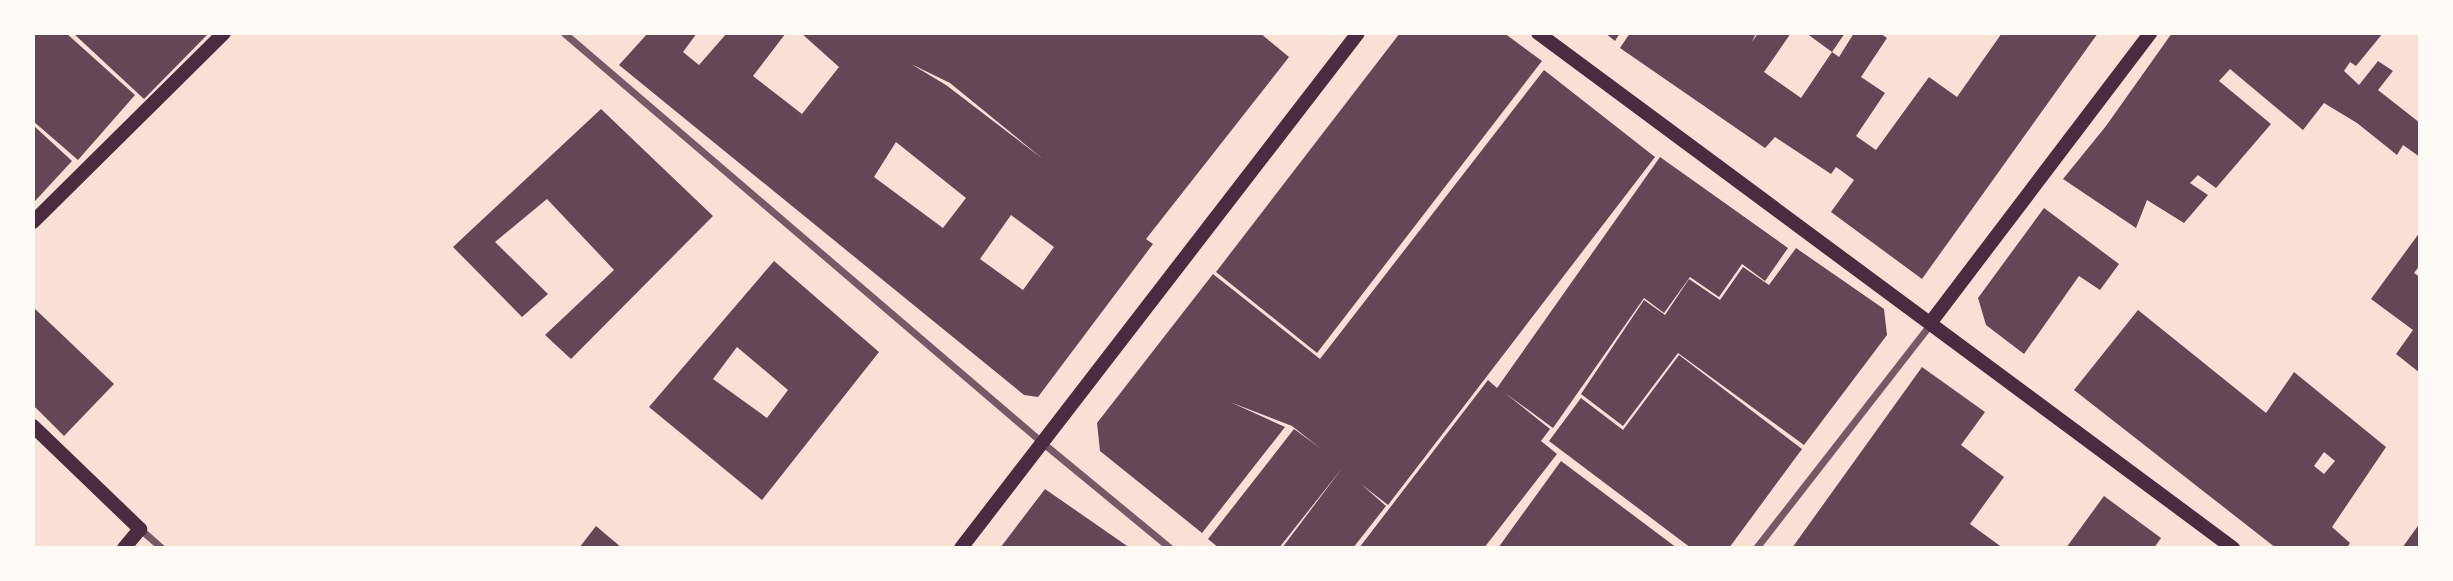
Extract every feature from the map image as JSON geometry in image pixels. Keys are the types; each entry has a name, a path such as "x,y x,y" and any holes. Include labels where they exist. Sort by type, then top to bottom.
{"main road":[{"path":"33,222 224,33"},
{"path":"961,548 1044,444 1358,33"},
{"path":"1538,33 2233,548"},
{"path":"1931,322 2150,33"},
{"path":"33,426 141,529 124,548"}],"street":[{"path":"564,33 1044,444 1170,548"},
{"path":"1756,548 1931,322"},
{"path":"141,529 162,548"}],"building":[{"path":"33,33 66,33 135,95 78,160 33,121"},
{"path":"73,33 209,33 144,99"},
{"path":"648,33 697,33 683,52 699,65 727,33 786,33 753,76 802,114 839,67 801,33 1260,33 1289,57 1146,239 1153,244 1038,397 1024,395 619,65","holes":["911,64 950,83 1043,159 946,85","896,142 966,198 943,228 874,177","1011,215 1054,247 1023,290 980,259"]},
{"path":"1400,33 1504,33 1542,61 1317,353 1216,272"},
{"path":"1605,33 1620,33 1615,41"},
{"path":"1630,33 1756,33 1752,42 1758,33 1791,33 1764,72 1801,98 1832,52 1839,57 1854,33 1880,33 1887,38 1861,77 1885,93 1856,136 1876,150 1929,77 1957,97 2002,33 2098,33 1922,279 1831,212 1854,180 1836,167 1831,174 1775,137 1765,148 1620,48"},
{"path":"1806,33 1845,33 1832,52"},
{"path":"2172,33 2383,33 2356,66 2350,62 2344,71 2359,85 2378,61 2393,71 2378,90 2420,123 2420,157 2403,145 2397,155 2357,123 2324,103 2303,130 2230,69 2219,81 2271,124 2216,188 2198,175 2190,183 2208,195 2184,223 2147,200 2136,228 2063,179 2106,126"},
{"path":"1544,70 1655,157 1388,505 1361,484 1386,506 1353,548 1282,548 1343,467 1279,548 1219,548 1208,539 1294,429 1320,448 1292,426 1230,402 1285,427 1202,533 1100,451 1097,423 1213,274 1320,359"},
{"path":"601,109 713,216 571,359 545,335 614,270 547,199 495,242 548,294 522,317 453,247"},
{"path":"33,125 72,161 35,201 33,199"},
{"path":"1660,157 1788,248 1765,281 1742,264 1719,297 1690,277 1664,313 1644,298 1553,428 1505,393 1550,429 1541,441 1557,454 1484,548 1359,548 1488,380 1497,388"},
{"path":"2044,208 2119,264 2100,290 2079,276 2024,354 1986,325 1978,298"},
{"path":"2420,232 2420,265 2414,273 2420,277 2420,373 2396,354 2413,330 2371,299"},
{"path":"1796,248 1884,309 1887,335 1804,445 1678,353 1623,426 1581,394 1644,300 1665,315 1689,279 1720,300 1743,267 1769,285"},
{"path":"774,261 879,352 762,500 649,407","holes":["737,347 788,390 767,418 713,379"]},
{"path":"33,307 114,384 64,436 33,405"},
{"path":"2138,310 2266,413 2294,372 2386,447 2332,527 2350,543 2347,548 2276,548 2074,390","holes":["2324,452 2335,461 2324,474 2314,466"]},
{"path":"1679,355 1802,449 1729,548 1691,548 1549,441 1581,398 1623,430"},
{"path":"1922,367 1985,412 1961,445 2004,477 1970,524 2003,548 1792,548"},
{"path":"1561,461 1677,548 1498,548"},
{"path":"1045,489 1130,548 1000,548"},
{"path":"2104,496 2161,538 2154,548 2066,548"},
{"path":"2420,523 2420,548 2402,548"},
{"path":"596,526 622,548 579,548"}]}
